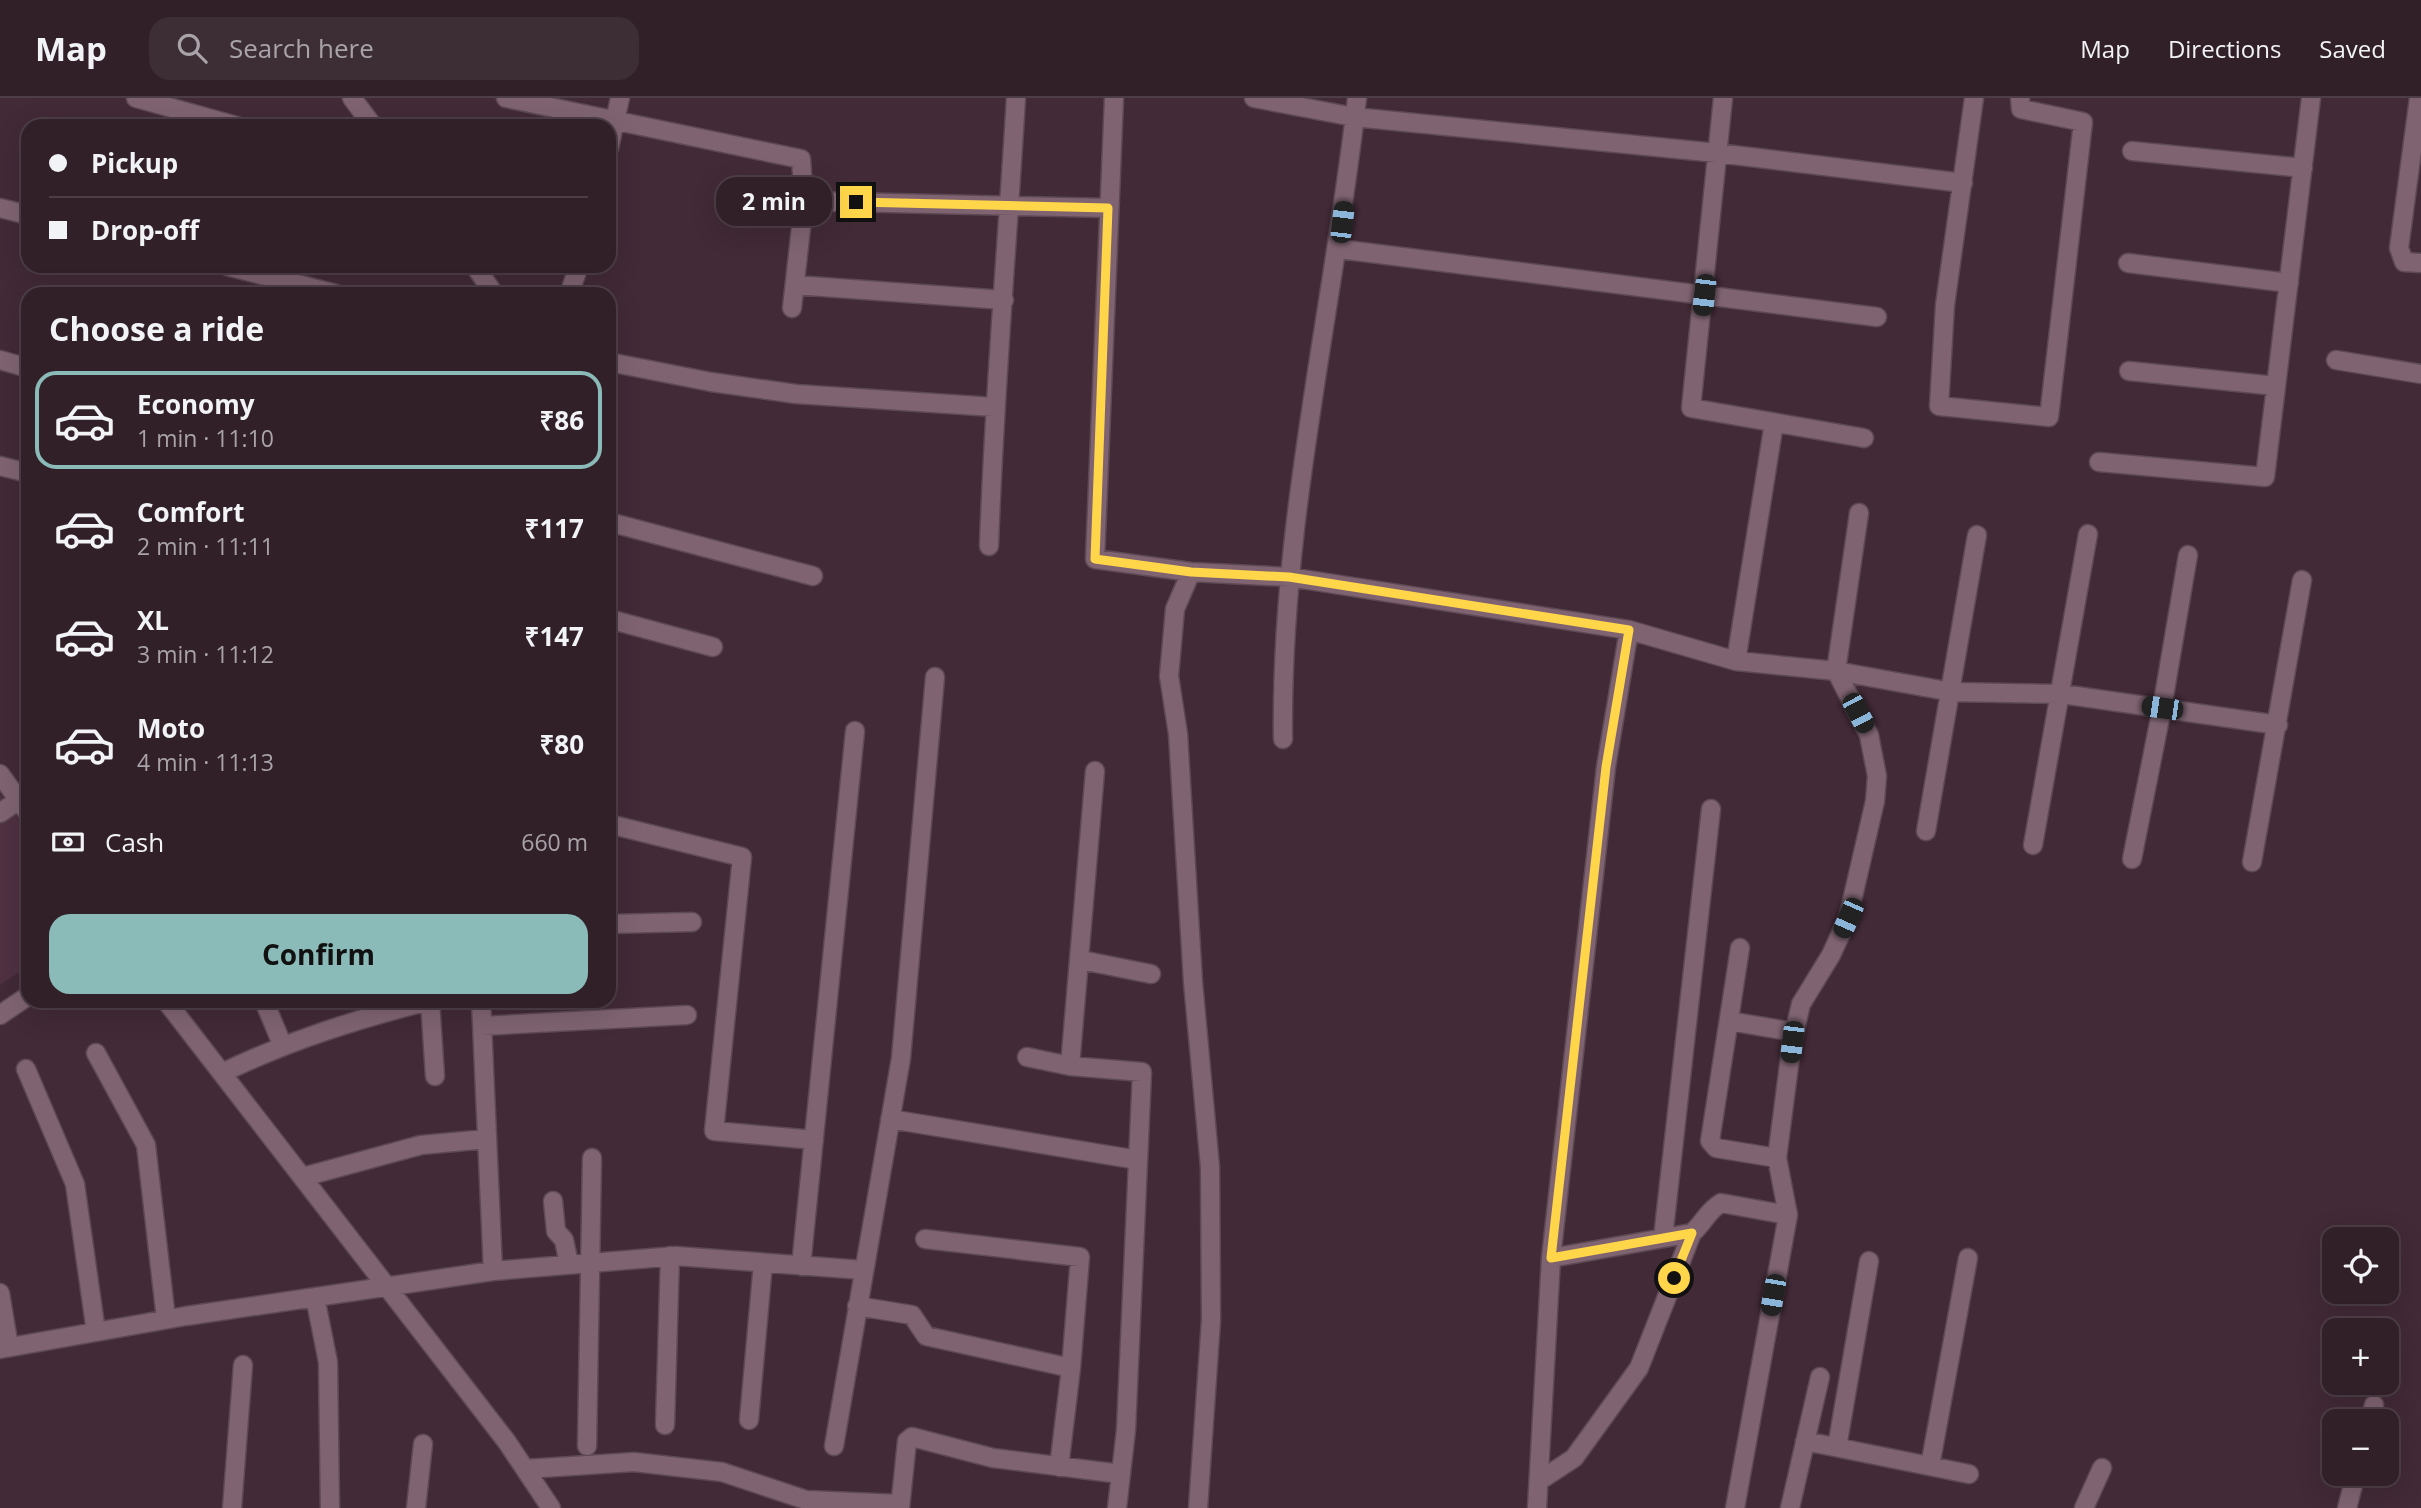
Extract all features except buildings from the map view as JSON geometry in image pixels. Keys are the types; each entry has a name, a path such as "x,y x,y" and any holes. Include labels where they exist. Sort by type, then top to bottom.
{"street":[{"path":"136,98 212,119"},
{"path":"352,98 368,119"},
{"path":"506,98 610,119"},
{"path":"615,119 620,98"},
{"path":"989,546 994,407 1004,300 1016,98"},
{"path":"1114,98 1095,559 1191,572 1289,577 1629,630 1736,661 1836,671 1952,692 2062,694 2278,724"},
{"path":"1254,98 1354,117 1717,153 1963,183"},
{"path":"1283,739 1289,577 1306,434 1339,248 1357,98"},
{"path":"1723,98 1691,408 1864,438"},
{"path":"1974,98 1945,304 1939,406 2049,417 2083,122 2021,109 2020,98"},
{"path":"2099,462 2265,477 2311,98"},
{"path":"2419,98 2415,165 2399,248 2404,262 2421,263"},
{"path":"616,120 801,159 804,201 792,308"},
{"path":"2133,151 2303,168"},
{"path":"804,201 1108,208"},
{"path":"0,208 21,213"},
{"path":"1339,248 1877,317"},
{"path":"2128,263 2289,283"},
{"path":"254,273 309,287"},
{"path":"794,285 1004,300"},
{"path":"0,360 21,366"},
{"path":"2336,360 2421,374"},
{"path":"616,363 711,382 796,394 994,407"},
{"path":"2129,370 2277,386"},
{"path":"1736,661 1774,423"},
{"path":"0,466 21,471"},
{"path":"1735,1508 1788,1215 1777,1158 1794,1032 1801,1004 1831,955 1848,918 1875,801 1877,776 1869,734 1836,671 1859,513"},
{"path":"616,524 813,576"},
{"path":"2033,845 2062,694 2088,534"},
{"path":"1926,831 1978,535"},
{"path":"2132,859 2162,708 2188,555"},
{"path":"1191,572 1175,609 1169,676 1178,734 1193,982 1210,1167 1211,1320 1198,1508"},
{"path":"2252,862 2302,580"},
{"path":"616,621 713,647"},
{"path":"1537,1508 1551,1258 1606,767 1629,630"},
{"path":"834,1446 904,1030 935,677"},
{"path":"801,1266 855,731"},
{"path":"1070,1066 1095,771"},
{"path":"0,774 21,803"},
{"path":"0,813 21,807"},
{"path":"1663,1238 1711,809"},
{"path":"616,826 742,857 714,1131 814,1140"},
{"path":"616,924 692,922"},
{"path":"1740,947 1710,1141 1716,1148 1777,1158"},
{"path":"1081,960 1150,974"},
{"path":"0,1015 21,1001"},
{"path":"171,1008 387,1287 525,1469 551,1508"},
{"path":"267,1008 282,1044"},
{"path":"222,1073 282,1044 403,1008"},
{"path":"430,1008 435,1076"},
{"path":"481,1008 493,1271"},
{"path":"482,1026 687,1016"},
{"path":"1729,1021 1794,1032"},
{"path":"96,1053 146,1145 166,1319"},
{"path":"1027,1057 1070,1066 1142,1072 1126,1430 1116,1508"},
{"path":"26,1069 75,1184 96,1332"},
{"path":"890,1119 1138,1160"},
{"path":"303,1177 421,1145 487,1139"},
{"path":"587,1446 592,1158"},
{"path":"553,1201 556,1231 564,1240 569,1264"},
{"path":"1539,1481 1574,1458 1639,1368 1692,1233 1700,1226 1709,1210 1721,1203 1788,1215"},
{"path":"1551,1258 1692,1233"},
{"path":"925,1239 1080,1257 1059,1467"},
{"path":"0,1293 4,1348 166,1319 493,1271 569,1264 670,1256 863,1270"},
{"path":"665,1425 670,1256"},
{"path":"1930,1466 1968,1258"},
{"path":"1837,1447 1869,1261"},
{"path":"749,1420 763,1263"},
{"path":"315,1297 328,1362 330,1508"},
{"path":"857,1306 912,1315 926,1336 1071,1368"},
{"path":"232,1508 243,1365"},
{"path":"1790,1508 1820,1377"},
{"path":"525,1469 634,1462 722,1472 806,1500 900,1506 907,1441 912,1437 993,1458 1121,1474"},
{"path":"1805,1441 1969,1474"},
{"path":"416,1508 423,1444"},
{"path":"2084,1508 2102,1468"},
{"path":"2347,1508 2353,1486"}],"shaded area":[{"path":"0,794 21,822 21,971 0,985"}],"route":[{"path":"856,202 1108,208 1095,559 1191,572 1289,577 1629,630 1606,767 1551,1258 1692,1233 1674,1278"}]}
